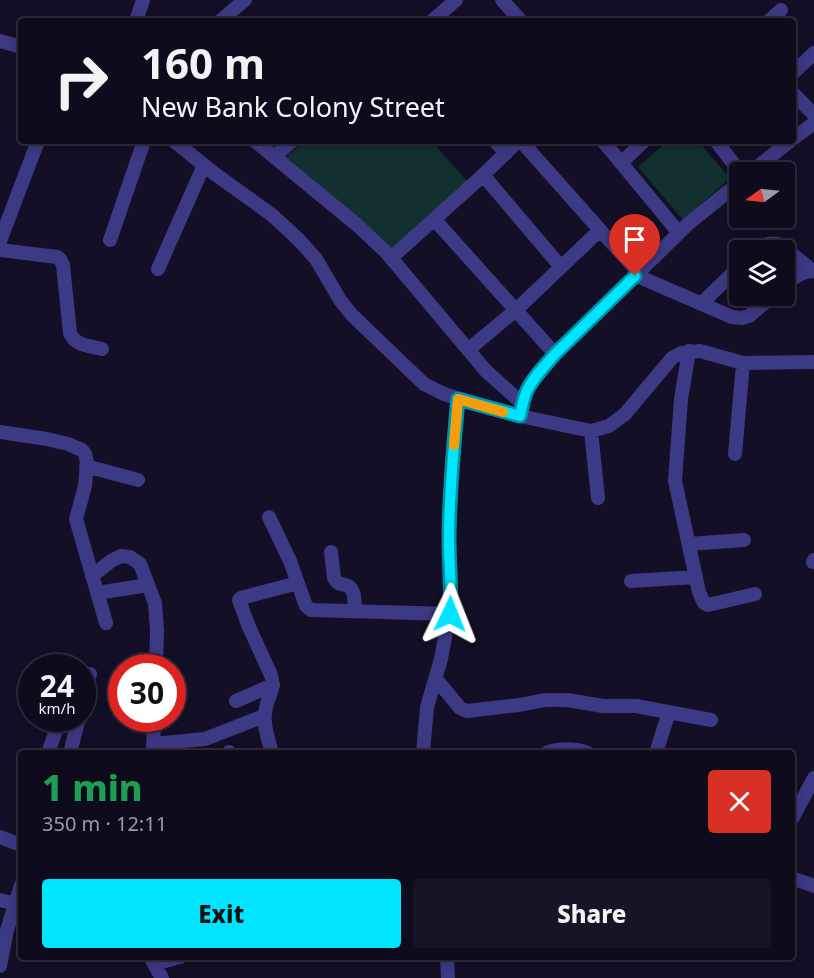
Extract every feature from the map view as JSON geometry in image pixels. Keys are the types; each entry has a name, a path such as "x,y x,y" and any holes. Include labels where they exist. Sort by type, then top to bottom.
{"street":[{"path":"137,18 143,0"},
{"path":"223,18 244,0"},
{"path":"435,18 456,0"},
{"path":"504,1 518,18"},
{"path":"772,18 781,10"},
{"path":"0,41 18,46"},
{"path":"796,70 814,53"},
{"path":"796,96 814,115"},
{"path":"796,136 814,125"},
{"path":"1,235 37,144"},
{"path":"110,240 143,144"},
{"path":"178,144 272,216 299,240 316,259 340,300 352,315 417,378 430,388 458,399 521,410 591,431 609,426 625,414 672,358 681,353 700,351 743,363 814,362"},
{"path":"259,144 357,225 391,258 521,410"},
{"path":"274,157 289,144"},
{"path":"498,144 506,153"},
{"path":"391,258 516,144"},
{"path":"522,144 600,230 636,274 732,317 748,316 760,306"},
{"path":"605,144 679,233"},
{"path":"621,163 641,144"},
{"path":"718,144 732,162"},
{"path":"764,162 786,144"},
{"path":"158,269 204,165"},
{"path":"483,175 561,267"},
{"path":"521,410 528,388 555,354 679,233 729,191"},
{"path":"434,219 555,354"},
{"path":"469,349 516,310 600,230"},
{"path":"0,250 60,259 63,265 72,339 102,349"},
{"path":"795,257 813,271"},
{"path":"795,278 803,272 813,271"},
{"path":"701,304 729,277"},
{"path":"689,351 681,399 675,473 696,577 702,599 708,605 755,594"},
{"path":"735,454 743,363"},
{"path":"423,750 427,707 447,635 450,614 449,539 458,399"},
{"path":"591,431 598,498"},
{"path":"0,432 68,444 86,454 84,486 76,519 106,623"},
{"path":"86,466 138,480"},
{"path":"269,517 290,561 306,606 311,610 450,614"},
{"path":"689,544 744,540"},
{"path":"331,552 335,582 351,588 355,611"},
{"path":"92,576 111,561 126,555 140,564 155,603 156,654"},
{"path":"631,581 696,577"},
{"path":"271,750 264,716 273,689 271,675 239,600 298,583"},
{"path":"97,593 148,585"},
{"path":"436,679 456,704 467,711 545,700 567,700 603,706 636,706 711,720"},
{"path":"236,701 273,685"},
{"path":"657,750 669,712"},
{"path":"154,732 153,748 205,738 264,716"},
{"path":"71,750 75,732"},
{"path":"49,750 54,733"},
{"path":"556,750 571,750"},
{"path":"795,813 814,778"},
{"path":"0,837 18,841"},
{"path":"795,879 812,882"},
{"path":"0,966 7,930 18,896"},
{"path":"0,900 16,904"},
{"path":"152,960 162,978"},
{"path":"447,960 448,978"}],"green space":[{"path":"301,144 434,144 468,182 393,249 285,158"},
{"path":"665,144 701,144 729,177 683,220 638,167"}],"slow traffic":[{"path":"454,445 458,399 503,412"}],"route":[{"path":"450,614 449,539 458,399 520,416 524,395 555,354 635,276"}]}
